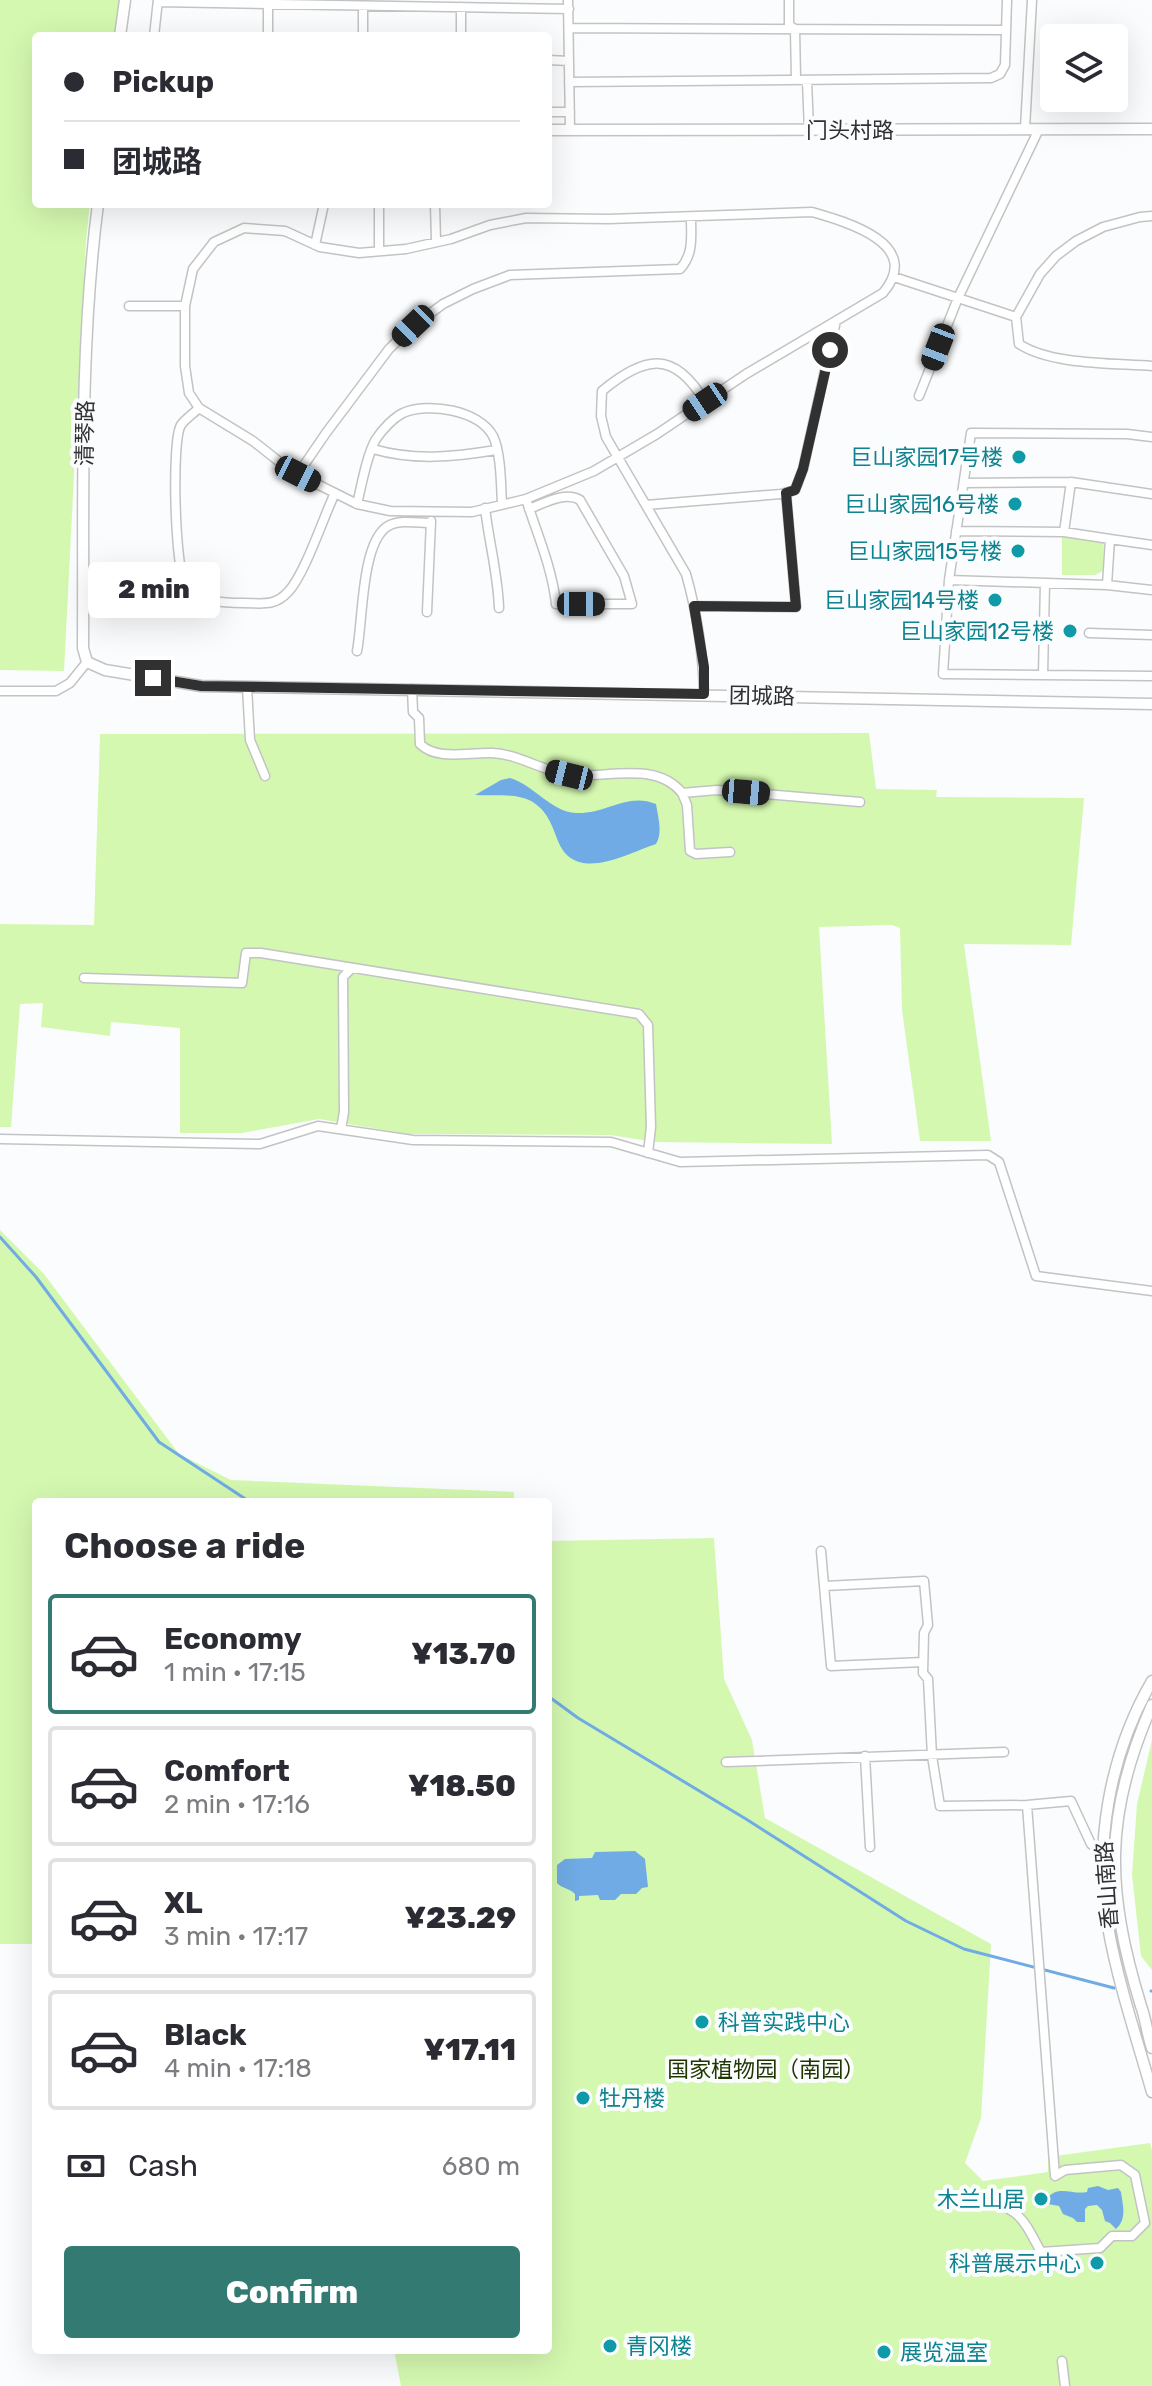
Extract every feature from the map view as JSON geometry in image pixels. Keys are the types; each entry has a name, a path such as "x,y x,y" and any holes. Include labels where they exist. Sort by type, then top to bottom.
{"street":[{"path":"121,32 125,0"},
{"path":"789,0 789,25 795,29"},
{"path":"569,82 991,78 1000,74 1005,65 1007,0"},
{"path":"1025,129 1032,0"},
{"path":"154,32 158,1 268,6 568,4 570,130"},
{"path":"268,6 268,32"},
{"path":"363,6 363,32"},
{"path":"461,7 461,32"},
{"path":"569,28 1006,30"},
{"path":"795,29 796,79 807,81"},
{"path":"552,60 569,61"},
{"path":"807,81 809,130"},
{"path":"552,112 570,112"},
{"path":"919,396 958,298 1039,129"},
{"name":"门头村路","path":"552,130 1152,129"},
{"name":"清琴路","path":"87,662 83,648 86,349 98,208"},
{"path":"315,245 323,208"},
{"path":"379,208 379,251"},
{"path":"435,208 436,242"},
{"path":"812,212 875,236 891,253 896,271 883,293 746,374 594,471 526,499 472,512 432,513 390,511 357,504 298,474 253,441 199,408 189,393 185,366 185,306 193,269 214,242 244,228 285,231 315,245 359,253 379,251 406,249 526,218 608,219 812,212"},
{"path":"1152,216 1103,227 1076,241 1056,256 1040,274 1016,317 1019,344 1033,353 1152,366"},
{"path":"298,474 389,349 443,304 510,275 680,269 691,248 691,217"},
{"path":"894,277 1016,317"},
{"path":"129,306 185,306"},
{"path":"646,505 795,490 803,469 836,321"},
{"path":"704,694 704,667 686,574 617,458 606,437 601,416 602,391 619,377 654,361 672,366 687,377 705,402"},
{"path":"199,408 181,424 176,443 176,527 181,570 183,585 196,597 237,603 273,603 289,591 301,571 335,493"},
{"path":"357,504 376,440 391,422 404,413 438,409 461,412 478,420 493,437 502,504"},
{"path":"1152,437 1127,434 971,433 949,580 943,674 1152,676"},
{"path":"373,449 418,458 496,450"},
{"path":"964,483 1071,482 1152,494"},
{"path":"1064,532 1071,482"},
{"path":"694,606 796,607 786,493"},
{"path":"526,499 529,509 549,566 556,604 632,604 624,576 580,500 567,496 529,509"},
{"path":"485,508 498,581 499,608"},
{"path":"427,612 432,513"},
{"path":"357,651 370,552 380,533 390,525 403,522 431,523"},
{"path":"956,531 1064,532 1152,545"},
{"path":"1107,585 1110,539"},
{"path":"949,580 1107,585 1152,590"},
{"path":"1043,675 1045,583"},
{"path":"945,629 1044,633"},
{"path":"1089,633 1152,635"},
{"path":"0,691 56,691 70,683 87,662"},
{"name":"团城路","path":"87,662 105,670 201,686 1152,704"},
{"path":"247,687 250,740 265,776"},
{"path":"412,689 413,712 419,718 420,744 428,752 494,753 518,757 544,769 569,775 650,775 675,785 682,793 687,805 690,851 696,854 730,852"},
{"path":"682,793 717,790 860,802"},
{"path":"84,978 242,983 246,953 261,953 639,1014 648,1025 651,1127 648,1153"},
{"path":"341,1129 344,1112 343,977 351,969"},
{"path":"0,1139 260,1144 318,1126 413,1140 611,1142 680,1162 988,1155 999,1162 1036,1276 1152,1291"},
{"path":"821,1551 831,1666 923,1662"},
{"path":"825,1586 924,1581 928,1625 924,1633 923,1673 928,1679 932,1756 940,1806 1071,1801 1091,1844 1103,1853"},
{"name":"香山南路","path":"1152,1681 1124,1742 1111,1787 1103,1832 1103,1883 1108,1929 1152,2092"},
{"name":"香山南路","path":"1152,1705 1122,1789 1114,1882 1131,1977 1147,2008 1152,2048"},
{"path":"726,1762 1004,1752"},
{"path":"865,1756 870,1847"},
{"path":"978,2202 1011,2208 1026,2224 1041,2252 1100,2248 1112,2236 1132,2236 1145,2223 1135,2175 1121,2165 1065,2170 1055,2176 1027,1805"},
{"path":"1062,2361 1065,2386"}],"green space":[{"path":"0,0 119,0 115,32 32,32 32,208 90,208 64,671 0,670"},
{"path":"1062,535 1104,538 1103,571 1095,575 1062,575"},
{"path":"869,733 876,789 937,790 936,797 1084,798 1071,945 964,944 991,1141 920,1141 902,1010 900,928 892,925 819,927 832,1144 655,1142 610,1135 408,1134 319,1119 242,1133 180,1133 180,1028 111,1022 110,1036 41,1027 43,1003 20,1004 11,1127 0,1127 0,924 94,925 100,734"},
{"path":"0,1230 44,1274 179,1454 231,1480 514,1492 514,1498 32,1498 32,1944 0,1944"},
{"name":"国家植物园（南园）","path":"714,1538 724,1679 752,1740 765,1818 991,1944 981,2118 965,2163 983,2181 1048,2172 1048,2157 1150,2143 1152,2386 401,2386 395,2354 552,2354 552,1541"},
{"path":"1152,1740 1152,1970 1141,1956 1132,1875 1137,1804"}],"water":[{"path":"510,778 559,808 576,813 636,800 656,804 659,835 656,844 602,862 576,861 566,854 545,813 531,801 511,796 475,795"},
{"path":"635,1851 645,1859 648,1887 636,1894 621,1894 615,1900 600,1900 598,1895 579,1896 579,1900 575,1901 575,1894 557,1883 557,1865 565,1859 592,1858 595,1852"},
{"path":"1098,2186 1108,2190 1118,2188 1121,2192 1123,2217 1116,2229 1105,2221 1097,2205 1085,2209 1085,2222 1077,2222 1063,2214 1059,2206 1048,2204 1046,2199 1060,2191 1081,2193"}],"waterway":[{"path":"0,1237 36,1277 159,1442 244,1498"},
{"path":"552,1699 906,1921 964,1949 1114,1988"}],"place":[{"name":"巨山家园17号楼","path":"1019,457"},
{"name":"巨山家园16号楼","path":"1015,504"},
{"name":"巨山家园15号楼","path":"1018,551"},
{"name":"巨山家园14号楼","path":"995,600"},
{"name":"巨山家园12号楼","path":"1070,631"},
{"name":"科普实践中心","path":"702,2022"},
{"name":"牡丹楼","path":"583,2098"},
{"name":"木兰山居","path":"1041,2199"},
{"name":"科普展示中心","path":"1097,2263"},
{"name":"青冈楼","path":"610,2346"},
{"name":"展览温室","path":"884,2352"}],"route":[{"path":"153,678 201,686 704,694 704,667 694,606 796,607 786,493 795,490 803,469 830,350"}]}
